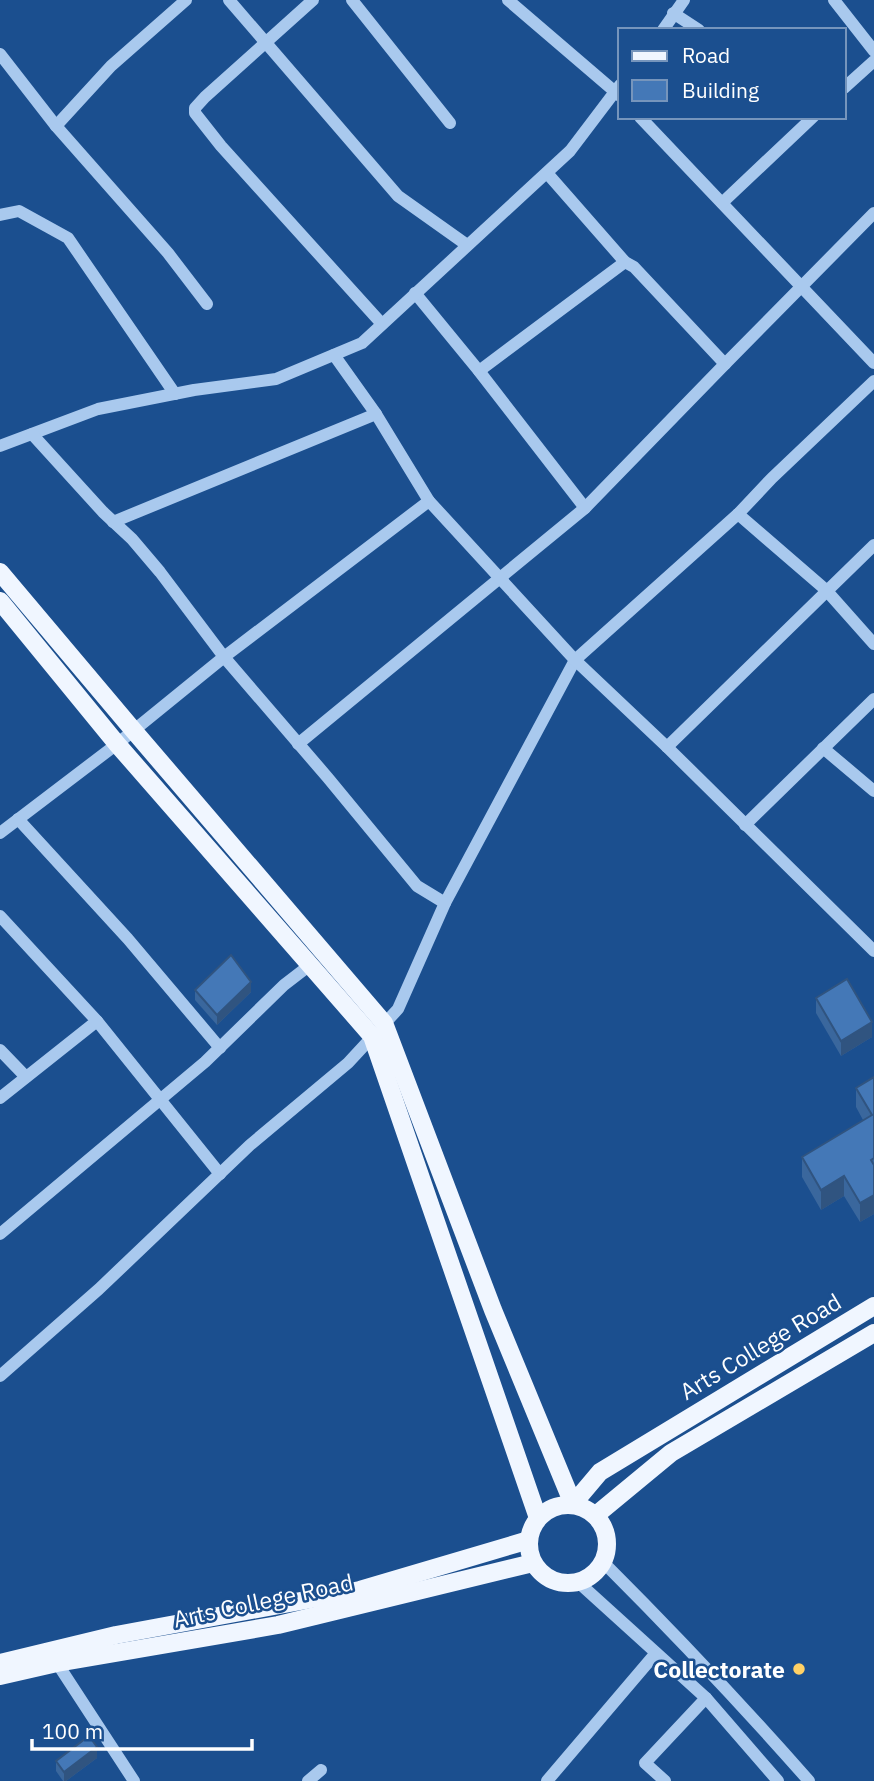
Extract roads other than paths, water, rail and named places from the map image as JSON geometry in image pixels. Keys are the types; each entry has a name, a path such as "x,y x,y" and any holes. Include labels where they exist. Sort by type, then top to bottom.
{"main road":[{"path":"0,572 134,731 378,1030 573,1504"},
{"path":"0,601 117,744 310,965 378,1030 538,1518"},
{"name":"Arts College Road","path":"573,1504 600,1472 874,1306"},
{"path":"596,1515 671,1453 874,1333"},
{"path":"573,1504 596,1515 607,1537 607,1550 597,1571 578,1582 565,1583 552,1580 541,1573 529,1552 529,1540 538,1518 554,1507 573,1504"},
{"path":"0,1663 116,1635 360,1590 529,1540"},
{"name":"Arts College Road","path":"0,1676 278,1625 534,1563"}],"street":[{"path":"55,126 111,66 186,0"},
{"path":"229,0 398,196 467,246"},
{"path":"313,0 205,97 195,108 195,113 221,146 382,324"},
{"path":"352,0 450,122"},
{"path":"508,0 618,90"},
{"path":"664,28 684,0"},
{"path":"834,0 874,51"},
{"path":"673,13 696,28"},
{"path":"0,54 55,126 167,253 207,304"},
{"path":"846,86 874,61"},
{"path":"0,446 98,409 276,379 362,343 570,151 618,92"},
{"path":"642,119 874,363"},
{"path":"722,203 809,119"},
{"path":"547,173 625,262 634,267 724,364"},
{"path":"0,215 19,211 68,238 175,394"},
{"path":"298,744 584,508 874,213"},
{"path":"479,371 625,262"},
{"path":"415,293 479,371 584,508"},
{"path":"334,355 376,414 429,500 575,660 874,951"},
{"path":"0,1376 99,1289 250,1145 348,1063 398,1009 445,903 575,660 738,514 874,381"},
{"path":"113,522 376,414"},
{"path":"33,433 160,572 224,657 417,886 445,903"},
{"path":"0,833 429,500"},
{"path":"738,514 826,592 874,644"},
{"path":"667,747 874,545"},
{"path":"745,825 874,699"},
{"path":"823,748 874,792"},
{"path":"18,819 128,939 220,1048"},
{"path":"0,916 97,1021 220,1174"},
{"path":"0,1234 160,1101 220,1048 284,985 310,965"},
{"path":"0,1098 97,1021"},
{"path":"0,1050 26,1077"},
{"path":"603,1562 653,1611 809,1781"},
{"path":"578,1582 706,1698 778,1781"},
{"path":"547,1781 656,1653"},
{"path":"57,1664 134,1781"},
{"path":"665,1781 645,1763 706,1698"},
{"path":"308,1781 321,1770"}],"place":[{"name":"Collectorate","path":"799,1669"}]}
